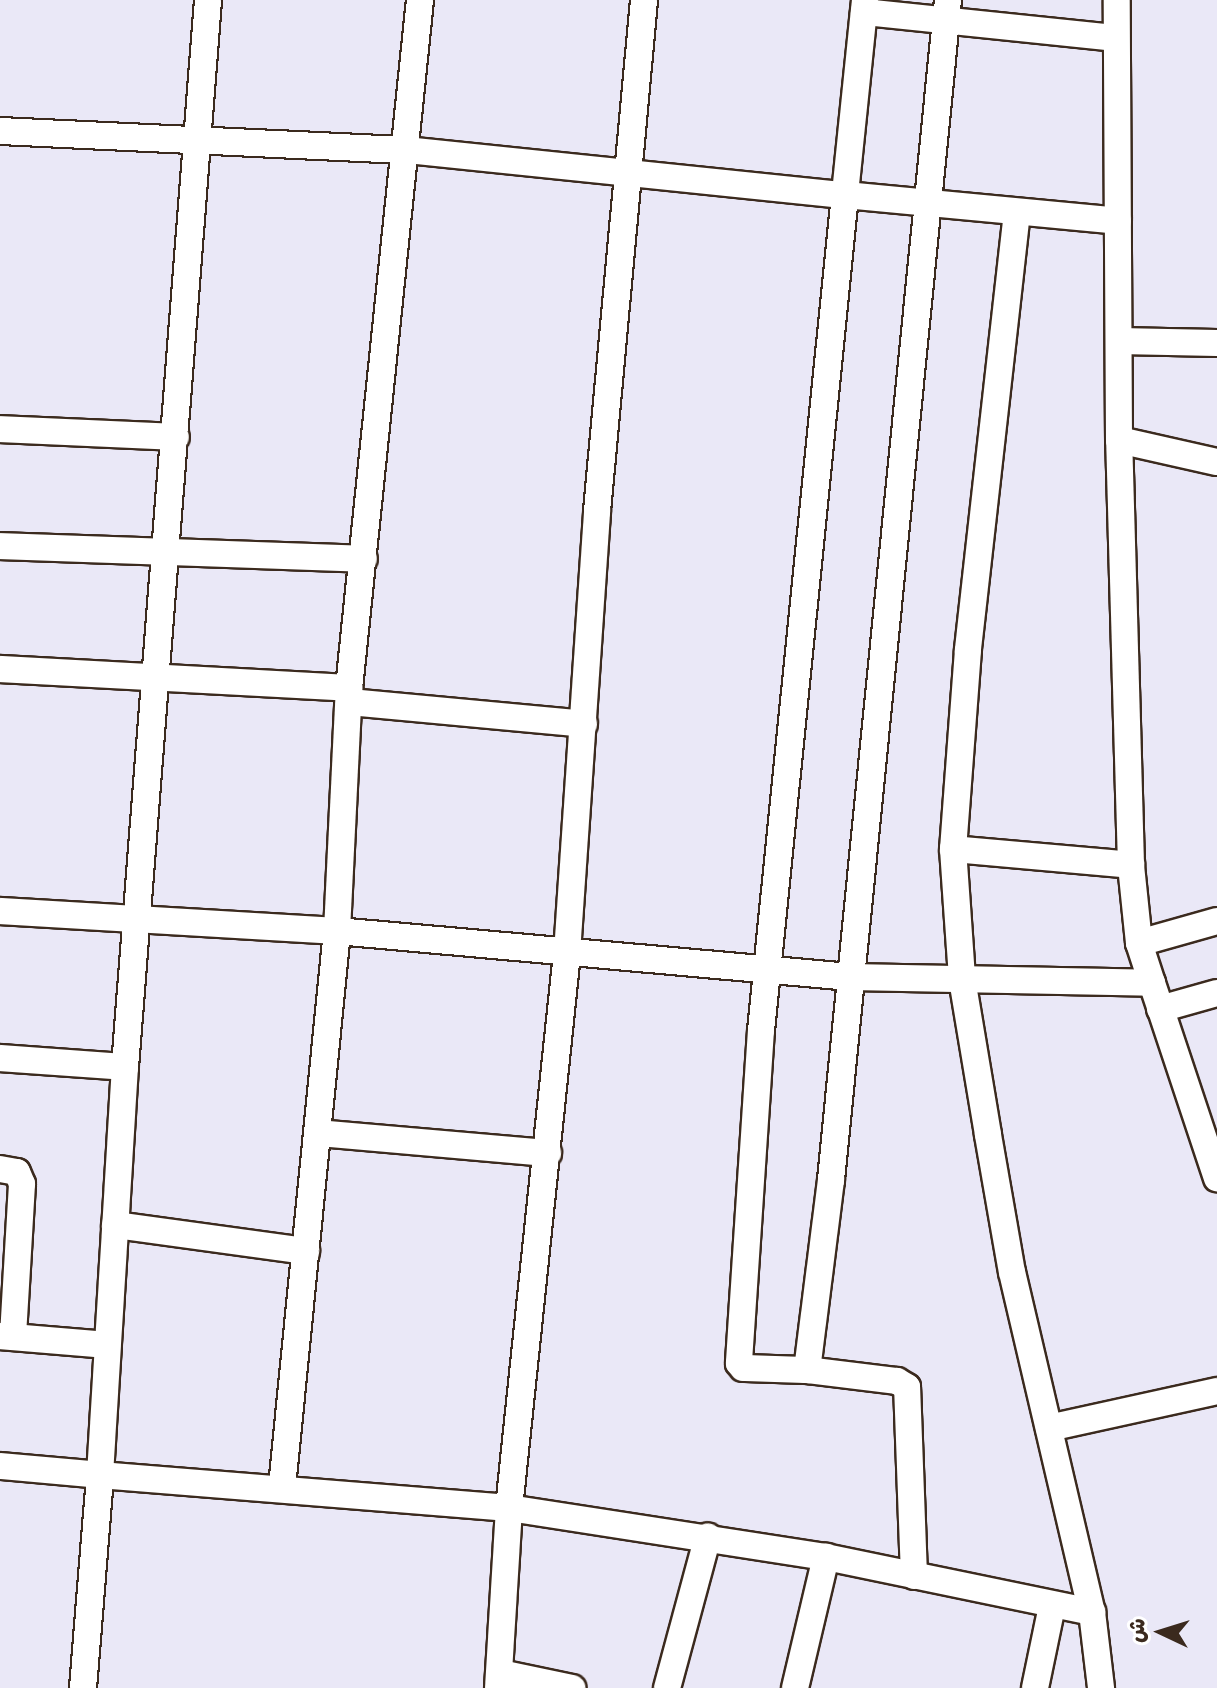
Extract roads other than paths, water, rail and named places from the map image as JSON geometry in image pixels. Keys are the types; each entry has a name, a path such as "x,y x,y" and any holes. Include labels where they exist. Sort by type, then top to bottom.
{"street":[{"path":"83,1688 100,1475 125,1067 169,556 208,0"},
{"path":"282,1487 337,931 349,695 420,0"},
{"path":"572,1688 499,1680 509,1508 567,953 626,172 644,0"},
{"path":"1117,0 1119,440 1131,865 1139,943 1217,1178"},
{"path":"914,1576 907,1387 897,1381 807,1370 743,1368 739,1363 767,970 865,6 947,10 1116,38"},
{"path":"807,1370 850,977 947,10"},
{"path":"0,131 406,150 1118,221"},
{"path":"1017,212 968,650 953,849 962,979 1012,1272 1092,1612 1101,1688"},
{"path":"1119,341 1217,343"},
{"path":"0,429 176,437"},
{"path":"1119,440 1217,462"},
{"path":"0,546 169,556 364,559"},
{"path":"0,669 158,677 349,695 584,724"},
{"path":"953,849 1131,865"},
{"path":"0,911 337,931 850,977 1152,983"},
{"path":"1139,943 1217,921"},
{"path":"1160,1009 1217,993"},
{"path":"0,1058 125,1067"},
{"path":"318,1133 548,1153"},
{"path":"0,1169 17,1172 22,1184 7,1337 107,1345"},
{"path":"115,1225 306,1251"},
{"path":"1049,1428 1217,1391"},
{"path":"0,1466 509,1508 708,1536 826,1557 1092,1612"},
{"path":"667,1688 708,1536"},
{"path":"795,1688 826,1557"},
{"path":"1035,1688 1052,1606"}]}
